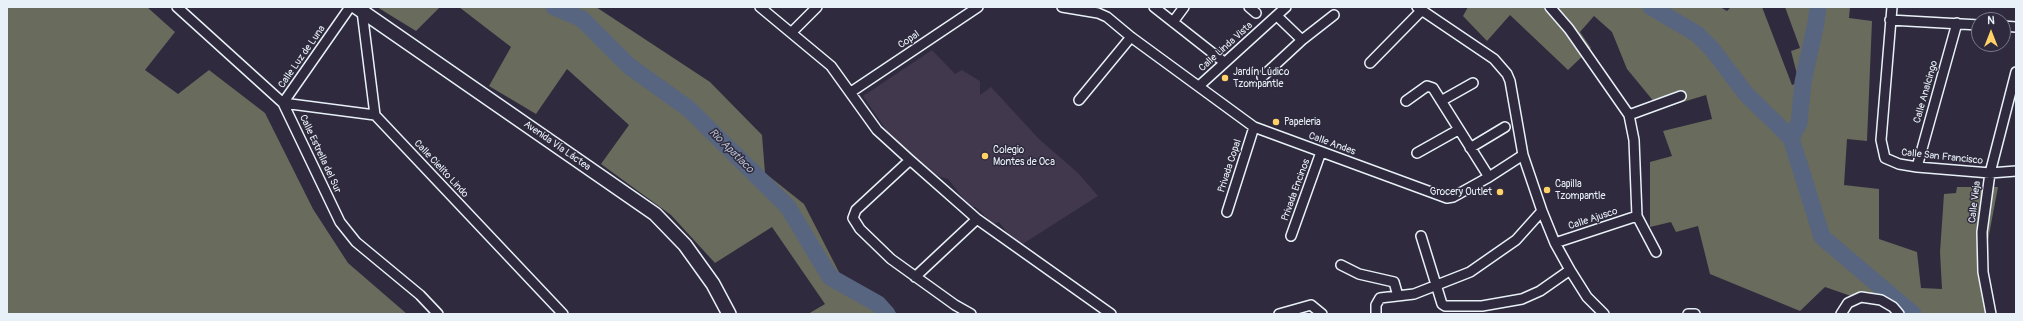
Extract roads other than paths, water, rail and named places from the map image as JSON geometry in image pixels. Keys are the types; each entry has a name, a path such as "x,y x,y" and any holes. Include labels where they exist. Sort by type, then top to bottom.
{"street":[{"name":"Calle Estrella del Sur","path":"177,7 283,103 340,222 356,242 420,295 438,314"},
{"path":"760,7 792,32 831,66 852,92 877,130 977,219 1111,314"},
{"path":"792,32 817,7"},
{"name":"Copal","path":"852,92 978,7"},
{"name":"Calle Andes","path":"1062,7 1103,15 1254,127 1447,198 1453,197 1523,155"},
{"path":"1154,7 1224,62"},
{"path":"1173,22 1184,7"},
{"path":"1249,7 1256,13"},
{"name":"Calle Linda Vista","path":"1199,86 1286,7"},
{"path":"1550,7 1569,29 1629,115 1634,140 1637,216 1656,252"},
{"name":"Calle San Francisco","path":"1892,7 1881,140 1882,150 1886,158 1892,162 1917,167 1990,173 2016,171"},
{"name":"Calle Luz de Luna","path":"283,103 356,8"},
{"path":"356,8 375,115"},
{"name":"Avenida Vía Láctea","path":"356,8 655,214 685,245 713,284 730,314"},
{"path":"1370,63 1420,8 1494,58 1507,74 1510,81 1523,155 1542,211 1555,243 1587,297 1604,314"},
{"path":"1262,77 1302,40 1334,15"},
{"path":"1277,16 1302,40"},
{"path":"1890,20 1971,25"},
{"name":"Calle Analcingo","path":"1917,167 1957,24"},
{"path":"1079,100 1131,37"},
{"name":"Calle Vieja","path":"1991,314 1983,272 1982,252 1990,173 2016,72"},
{"path":"1441,101 1473,83"},
{"path":"1406,101 1427,86 1430,86 1441,101 1488,177"},
{"path":"1629,115 1681,96"},
{"name":"Calle Luz de Luna","path":"283,103 375,115"},
{"name":"Calle Cielito Lindo","path":"375,115 563,314"},
{"name":"Privada Copal","path":"1227,212 1254,127"},
{"path":"1470,148 1505,127"},
{"path":"1417,153 1458,130"},
{"name":"Privada Encinos","path":"1291,236 1321,152"},
{"path":"910,160 856,210 853,218 860,229 886,254 915,277 955,305 971,314"},
{"path":"1376,314 1376,305 1380,298 1414,294 1470,272 1516,240 1542,211"},
{"name":"Calle Ajusco","path":"1555,243 1637,216"},
{"path":"915,277 977,219"},
{"path":"1421,236 1443,306 1482,306 1522,298 1540,291 1570,270"},
{"path":"1341,265 1359,274 1394,282 1398,296"},
{"path":"1841,314 1848,303 1861,297 1881,300 1894,307 1899,314"},
{"path":"1279,314 1311,305 1322,314"},
{"path":"1688,314 1695,314"}],"waterway":[{"name":"Rio Apatlaco","path":"554,7 582,19 629,66 689,109 788,207 830,277 878,304 887,314"},
{"path":"1651,7 1697,34 1712,49 1746,94 1791,138 1799,123 1803,82 1818,7"},
{"path":"1791,138 1822,237 1913,314"}],"place":[{"name":"Jardín Lúdico Tzompantle","path":"1225,78"},
{"name":"Papeleria","path":"1276,122"},
{"name":"Colegio Montes de Oca","path":"985,156"},
{"name":"Capilla Tzompantle","path":"1547,190"},
{"name":"Grocery Outlet","path":"1500,192"}]}
